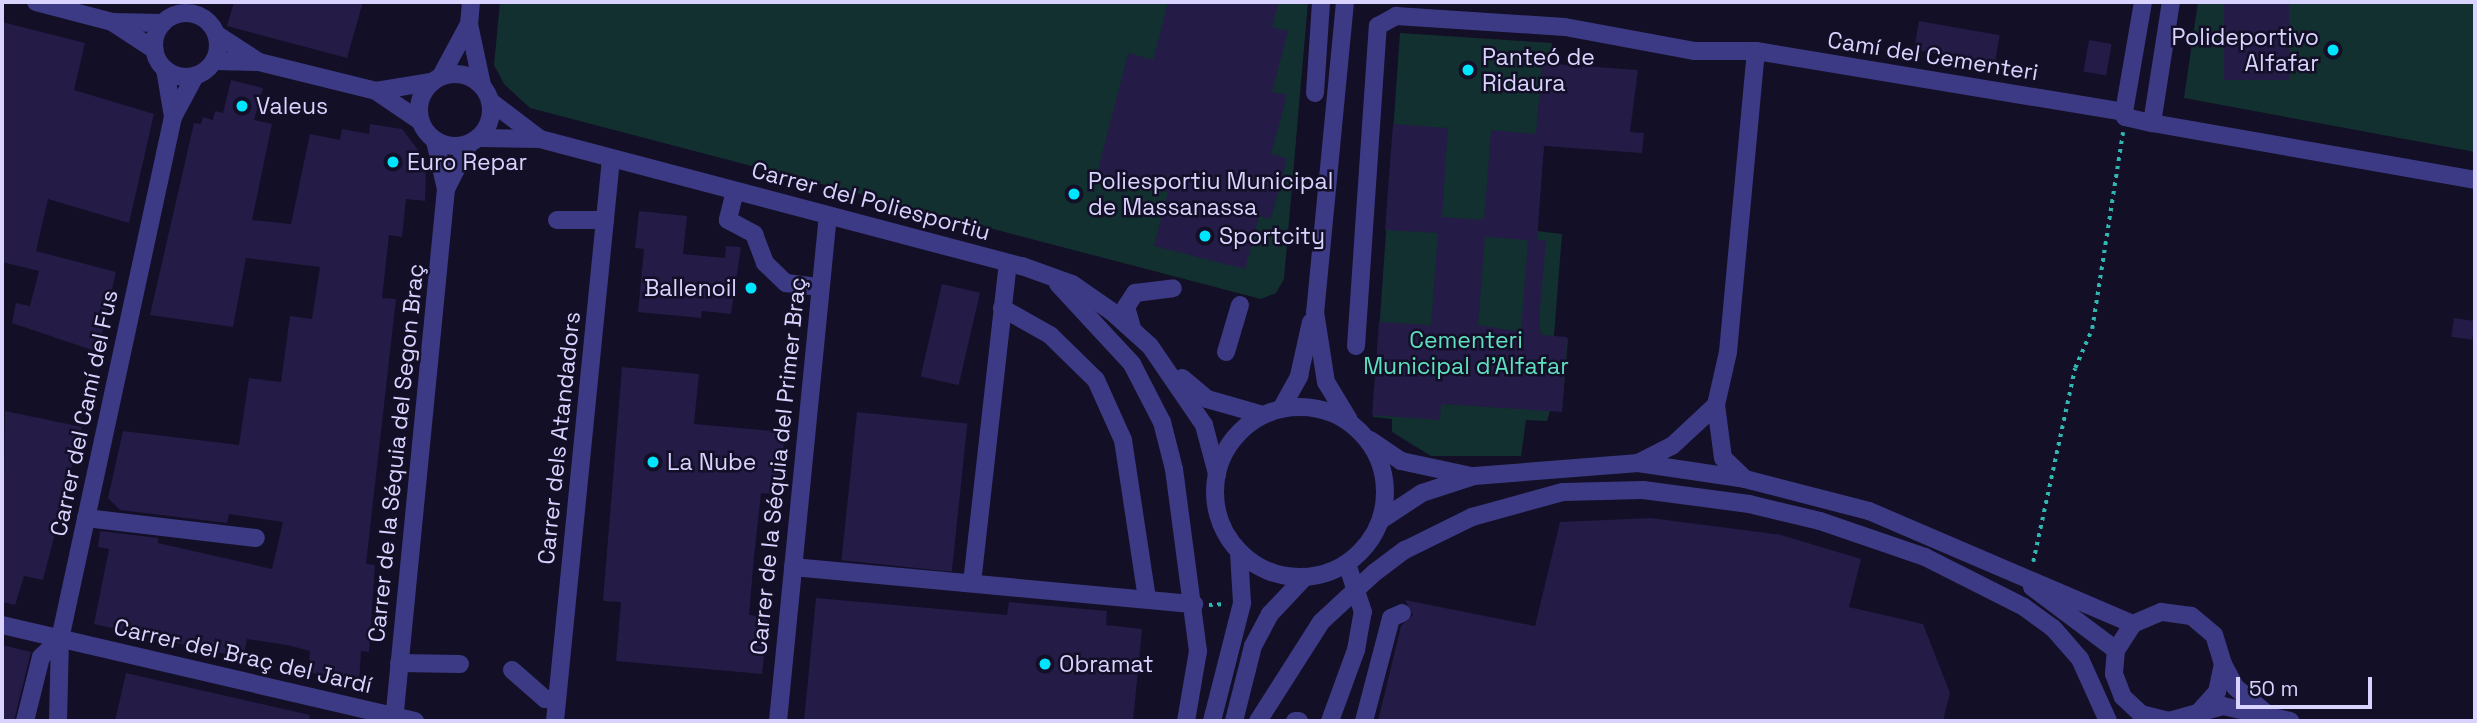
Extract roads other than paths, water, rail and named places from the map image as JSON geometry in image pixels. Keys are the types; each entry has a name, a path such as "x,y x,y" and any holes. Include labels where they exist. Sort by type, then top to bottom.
{"street":[{"path":"36,2 113,22 167,20 190,14 259,62"},
{"path":"155,50 167,20 183,2"},
{"path":"203,2 212,28 214,61"},
{"path":"113,22 155,50 165,69 184,77 195,76 214,61 259,62 376,91 420,121 435,141 452,146 474,141 490,121 469,24 471,2"},
{"path":"1315,93 1321,2"},
{"path":"1281,409 1299,376 1315,312 1345,2"},
{"path":"2125,114 2143,2"},
{"path":"2152,123 2171,2"},
{"name":"Camí del Cementeri","path":"1356,346 1378,26 1396,16 1565,27 1694,51 1755,51 2125,114 2152,123 2475,180"},
{"path":"420,121 418,104 469,24"},
{"path":"1745,479 1723,457 1716,405 1733,311 1755,51"},
{"name":"Carrer del Camí del Fus","path":"165,69 173,117"},
{"path":"376,91 463,74 486,93"},
{"name":"Carrer del Camí del Fus","path":"58,721 60,639 173,117 195,76"},
{"name":"Carrer del Poliesportiu","path":"486,93 540,139"},
{"name":"Carrer del Poliesportiu","path":"474,141 540,139 1008,262 1051,276 1072,284 1134,331 1163,363 1207,399 1264,415"},
{"name":"Carrer de la Séquia del Segon Braç","path":"394,719 446,189 435,141"},
{"name":"Carrer de la Séquia del Segon Braç","path":"446,189 474,141"},
{"name":"Carrer dels Atandadors","path":"555,721 611,159"},
{"path":"735,191 729,220 754,234 765,262 786,283 820,287"},
{"name":"Carrer de la Séquia del Primer Braç","path":"778,721 828,215"},
{"path":"557,220 605,220"},
{"path":"972,583 1008,262"},
{"path":"1051,276 1116,344 1154,399 1174,470 1194,606 1198,664 1186,721"},
{"path":"1134,331 1127,320 1129,300 1152,288 1173,288"},
{"path":"1226,352 1240,305"},
{"path":"1002,308 1050,335 1096,380 1123,440 1147,599"},
{"path":"1315,312 1326,382 1349,420 1364,436 1380,462 1385,491 1381,520 1368,545 1347,564 1304,578 1269,572 1239,552 1221,524 1217,474 1234,439 1264,415 1281,409 1322,410 1349,420"},
{"name":"Carrer del Poliesportiu","path":"1163,363 1204,425 1217,474"},
{"path":"1638,463 1672,446 1716,405"},
{"path":"1364,436 1401,461 1475,477"},
{"path":"1381,520 1422,493 1475,477 1638,463 1745,479 1869,511 2023,573 2133,624"},
{"path":"1258,721 1321,622 1374,573 1405,550 1472,517 1563,492 1643,490 1749,503 1820,522 1925,557 2024,607 2053,628 2080,659 2108,721"},
{"path":"86,518 256,538"},
{"path":"1212,721 1242,606 1239,552"},
{"path":"1330,721 1356,650 1363,612 1347,564"},
{"path":"793,567 1147,599 1194,606"},
{"path":"2023,573 2116,650"},
{"path":"1234,721 1254,646 1270,614 1304,578"},
{"path":"2268,715 2235,687 2223,664 2214,635 2191,616 2161,612 2133,624 2116,650 2114,674 2123,697 2141,718 2169,721 2223,706 2290,721"},
{"path":"1364,721 1391,618 1402,614"},
{"name":"Carrer del Braç del Jardí","path":"2,625 394,719 415,721"},
{"path":"25,721 40,657 60,639"},
{"path":"399,663 460,664"},
{"path":"2188,717 2217,692 2223,664"},
{"path":"512,670 544,699 557,699"}],"place":[{"name":"Polideportivo Alfafar","path":"2333,50"},
{"name":"Panteó de Ridaura","path":"1468,70"},
{"name":"Valeus","path":"242,106"},
{"name":"Euro Repar","path":"393,162"},
{"name":"Poliesportiu Municipal de Massanassa","path":"1074,194"},
{"name":"Sportcity","path":"1205,236"},
{"name":"Ballenoil","path":"751,288"},
{"name":"La Nube","path":"653,462"},
{"name":"Obramat","path":"1045,664"}],"park label":[{"name":"Cementeri Municipal d'Alfafar","path":"1466,353"}]}
